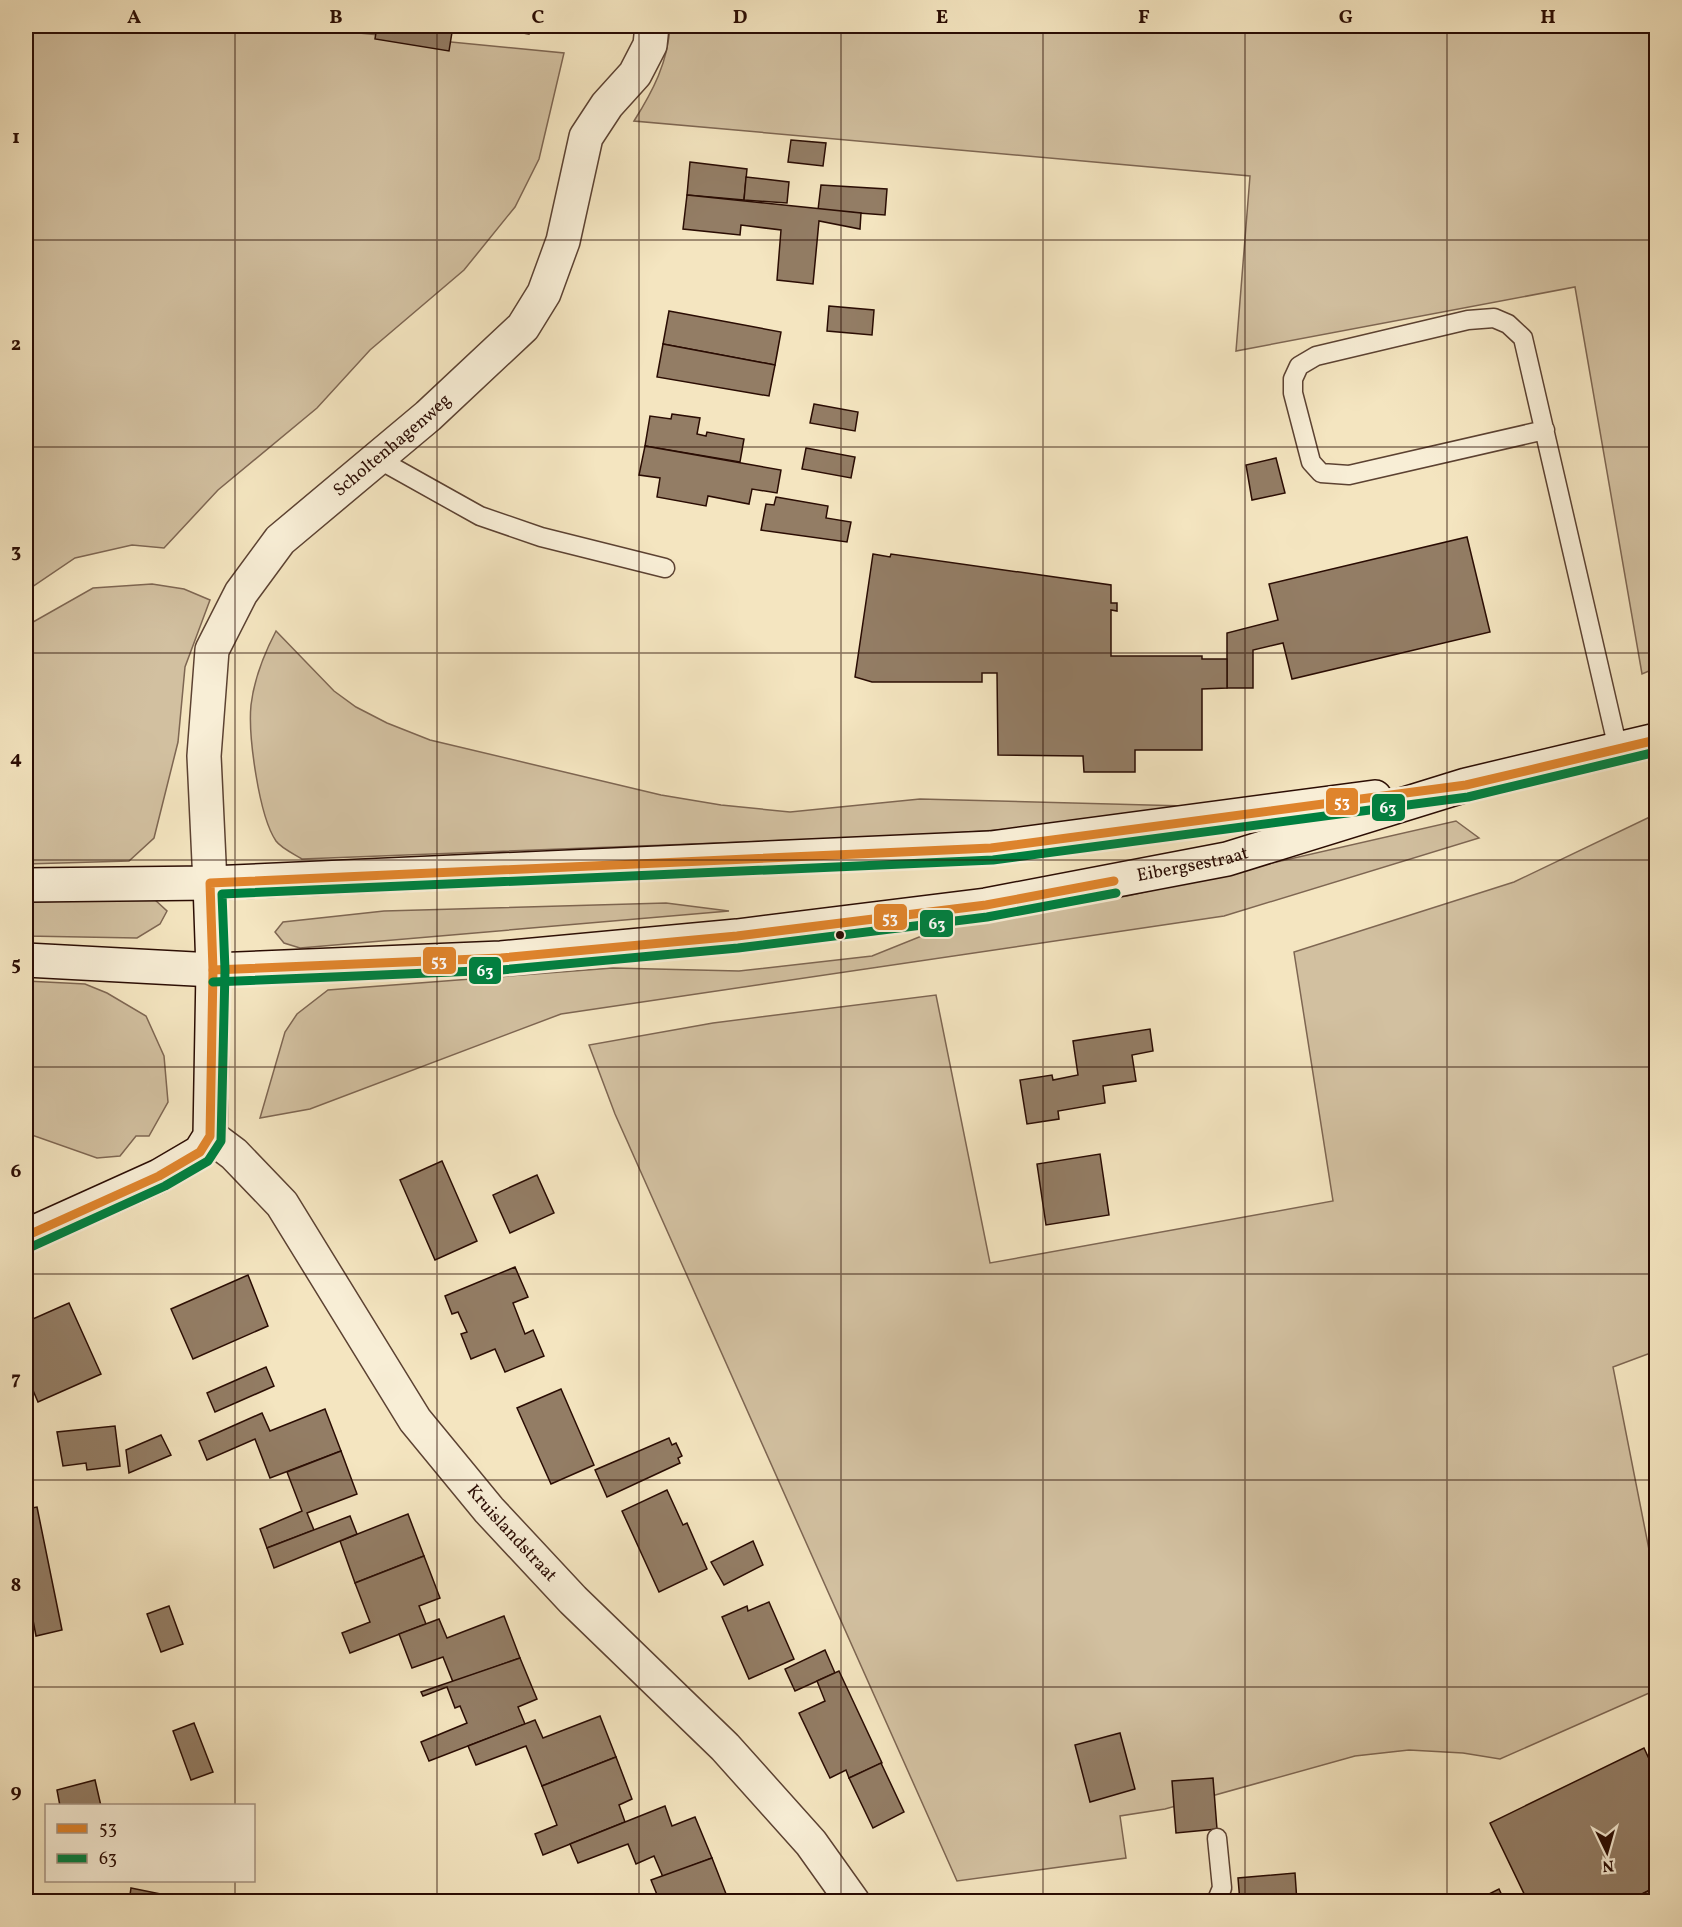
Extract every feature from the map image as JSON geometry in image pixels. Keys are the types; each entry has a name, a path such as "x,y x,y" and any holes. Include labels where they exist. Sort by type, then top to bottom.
{"main road":[{"name":"Scholtenhagenweg","path":"213,970 204,756 212,650 241,593 280,540 428,416 523,327 544,293 563,241 586,137 607,105 635,74 650,45 652,26"},
{"name":"Eibergsestraat","path":"26,960 213,970 501,958 737,936 986,905 1227,859 1466,785 1656,740"},
{"name":"Eibergsestraat","path":"26,885 210,883 991,848 1466,785"},
{"path":"26,1236 159,1176 200,1152 210,1136 213,970"},
{"name":"Kruislandstraat","path":"210,1136 234,1154 282,1204 415,1420 489,1510 573,1600 725,1747 811,1843 853,1902"}],"lane":[{"path":"1545,430 1349,476 1321,473 1311,462 1293,393 1293,379 1299,366 1316,356 1468,320 1494,318 1508,324 1524,338 1618,749"},
{"path":"378,459 480,516 541,537 666,568"},
{"path":"1216,1902 1222,1888 1217,1838"}],"shaded area":[{"path":"26,26 287,26 564,53 539,159 515,207 464,270 370,350 317,408 218,490 164,548 132,545 75,558 26,591"},
{"path":"670,26 1656,26 1656,668 1642,674 1575,287 1236,351 1250,176 634,121 663,64"},
{"path":"152,584 184,589 210,600 185,667 178,742 154,838 129,861 26,864 26,626 93,588"},
{"path":"276,631 334,691 356,707 387,723 430,740 661,795 721,805 790,812 920,799 1186,806 1065,825 927,835 302,859 278,844 270,829 264,814 253,755 252,695 260,667"},
{"path":"1656,814 1656,1351 1613,1367 1656,1585 1656,1690 1500,1759 1463,1753 1409,1750 1355,1756 1165,1809 1120,1816 1126,1858 957,1881 615,1114 589,1045 713,1023 936,995 990,1263 1333,1201 1294,952 1514,882"},
{"path":"1456,821 1479,838 1224,916 561,1014 310,1109 260,1118 285,1032 297,1014 328,990 613,968 739,971 872,956 954,923 1127,896"},
{"path":"154,899 167,911 160,924 137,938 26,936 26,902"},
{"path":"666,903 729,911 300,948 284,943 275,932 283,922 384,911"},
{"path":"26,981 85,984 107,993 146,1016 164,1056 168,1102 149,1136 136,1136 120,1156 97,1158 26,1133"}],"building":[{"path":"377,26 453,26 449,51 375,39"},
{"path":"474,26 536,26 535,30 530,29 529,34"},
{"path":"791,140 826,143 823,166 788,162"},
{"path":"690,162 747,169 744,200 687,195"},
{"path":"746,177 789,182 787,203 744,200"},
{"path":"821,185 887,189 885,215 818,210"},
{"path":"687,195 861,213 860,229 819,221 813,284 777,280 781,230 741,225 740,235 683,229"},
{"path":"829,306 874,310 872,335 827,331"},
{"path":"669,311 781,332 775,365 663,344"},
{"path":"663,344 775,365 769,396 657,377"},
{"path":"814,404 858,412 855,431 810,423"},
{"path":"672,414 700,418 697,434 706,436 707,432 744,439 740,462 645,446 650,416 671,419"},
{"path":"645,446 781,470 777,493 752,489 749,504 708,496 706,506 657,497 660,478 639,475"},
{"path":"806,448 855,457 851,478 802,469"},
{"path":"1276,458 1285,493 1252,500 1246,465"},
{"path":"776,497 828,506 826,518 851,522 847,542 761,530 766,504 774,505"},
{"path":"1467,537 1490,632 1292,679 1283,643 1253,650 1253,688 1227,688 1227,633 1278,620 1269,584"},
{"path":"873,554 890,557 891,554 1111,585 1111,603 1117,603 1117,611 1111,610 1111,656 1202,656 1202,659 1227,659 1227,688 1202,689 1202,750 1135,750 1135,772 1084,772 1083,756 998,755 997,673 982,673 982,682 872,682 855,677"},
{"path":"1150,1029 1153,1051 1132,1055 1136,1081 1103,1086 1105,1103 1058,1111 1059,1119 1027,1124 1020,1080 1052,1075 1053,1080 1078,1075 1073,1041"},
{"path":"1100,1154 1109,1215 1046,1225 1037,1164"},
{"path":"442,1161 477,1241 435,1260 400,1180"},
{"path":"537,1175 554,1213 510,1233 493,1195"},
{"path":"515,1267 528,1297 513,1303 525,1334 533,1330 544,1356 505,1372 495,1349 471,1359 461,1334 467,1332 458,1312 452,1314 445,1296"},
{"path":"248,1275 268,1326 193,1359 171,1309"},
{"path":"69,1303 101,1374 38,1402 26,1374 26,1322"},
{"path":"266,1367 274,1386 215,1412 207,1393"},
{"path":"561,1389 594,1465 551,1484 517,1408"},
{"path":"325,1409 341,1451 270,1478 255,1439 207,1460 199,1441 262,1413 270,1431"},
{"path":"115,1426 120,1466 87,1470 86,1463 63,1466 57,1432"},
{"path":"161,1435 171,1455 129,1473 126,1450"},
{"path":"669,1438 672,1445 676,1443 682,1456 678,1458 680,1463 607,1497 595,1470"},
{"path":"341,1451 357,1494 307,1513 314,1530 267,1548 260,1529 302,1511 287,1472"},
{"path":"667,1490 683,1525 687,1523 707,1569 659,1592 622,1511"},
{"path":"37,1507 62,1630 36,1636 26,1583 26,1509"},
{"path":"408,1514 424,1556 355,1583 340,1541"},
{"path":"350,1516 357,1534 274,1568 267,1548"},
{"path":"753,1541 763,1565 724,1585 711,1562"},
{"path":"424,1556 440,1598 419,1606 426,1624 350,1653 342,1633 370,1622 355,1583"},
{"path":"769,1602 794,1659 749,1679 722,1617 747,1606 748,1611"},
{"path":"169,1606 183,1644 161,1652 147,1614"},
{"path":"504,1616 520,1658 453,1682 443,1657 412,1668 399,1634 439,1619 447,1638"},
{"path":"825,1650 835,1673 795,1691 785,1669"},
{"path":"520,1658 537,1699 518,1707 525,1724 429,1761 421,1742 467,1723 460,1706 455,1708 447,1687 423,1696 421,1692"},
{"path":"839,1671 882,1763 849,1778 846,1770 830,1778 799,1713 825,1701 817,1681"},
{"path":"600,1716 616,1757 542,1786 526,1746 476,1765 468,1746 535,1720 543,1738"},
{"path":"194,1723 213,1772 191,1780 173,1731"},
{"path":"1120,1733 1135,1789 1090,1802 1075,1745"},
{"path":"1644,1748 1656,1774 1656,1887 1626,1902 1528,1902 1490,1823"},
{"path":"616,1757 632,1799 619,1805 625,1822 543,1855 535,1834 557,1825 542,1786"},
{"path":"881,1763 904,1812 873,1828 849,1778"},
{"path":"1213,1778 1217,1829 1176,1833 1172,1781"},
{"path":"95,1780 101,1804 60,1804 57,1790"},
{"path":"665,1806 672,1826 695,1817 712,1858 663,1877 654,1856 636,1864 628,1844 578,1863 570,1844"},
{"path":"712,1858 728,1899 660,1902 651,1880"},
{"path":"1295,1873 1297,1902 1240,1902 1238,1878"},
{"path":"1656,1887 1656,1902 1626,1902"},
{"path":"131,1888 171,1896 170,1902 129,1902"},
{"path":"1499,1889 1505,1902 1473,1902"},
{"path":"1134,1895 1135,1902 1072,1902"}],"transit line":[{"name":"53","path":"26,1236 159,1176 200,1152 210,1136 213,970 210,883 991,848 1466,785 1656,740"},
{"name":"63","path":"31,1247 165,1186 208,1161 221,1141 225,970 222,894 993,860 1468,797 1656,752"},
{"name":"53","path":"213,970 501,958 737,936 986,905 1114,881"},
{"name":"63","path":"213,982 501,970 738,948 987,917 1116,893"}]}
